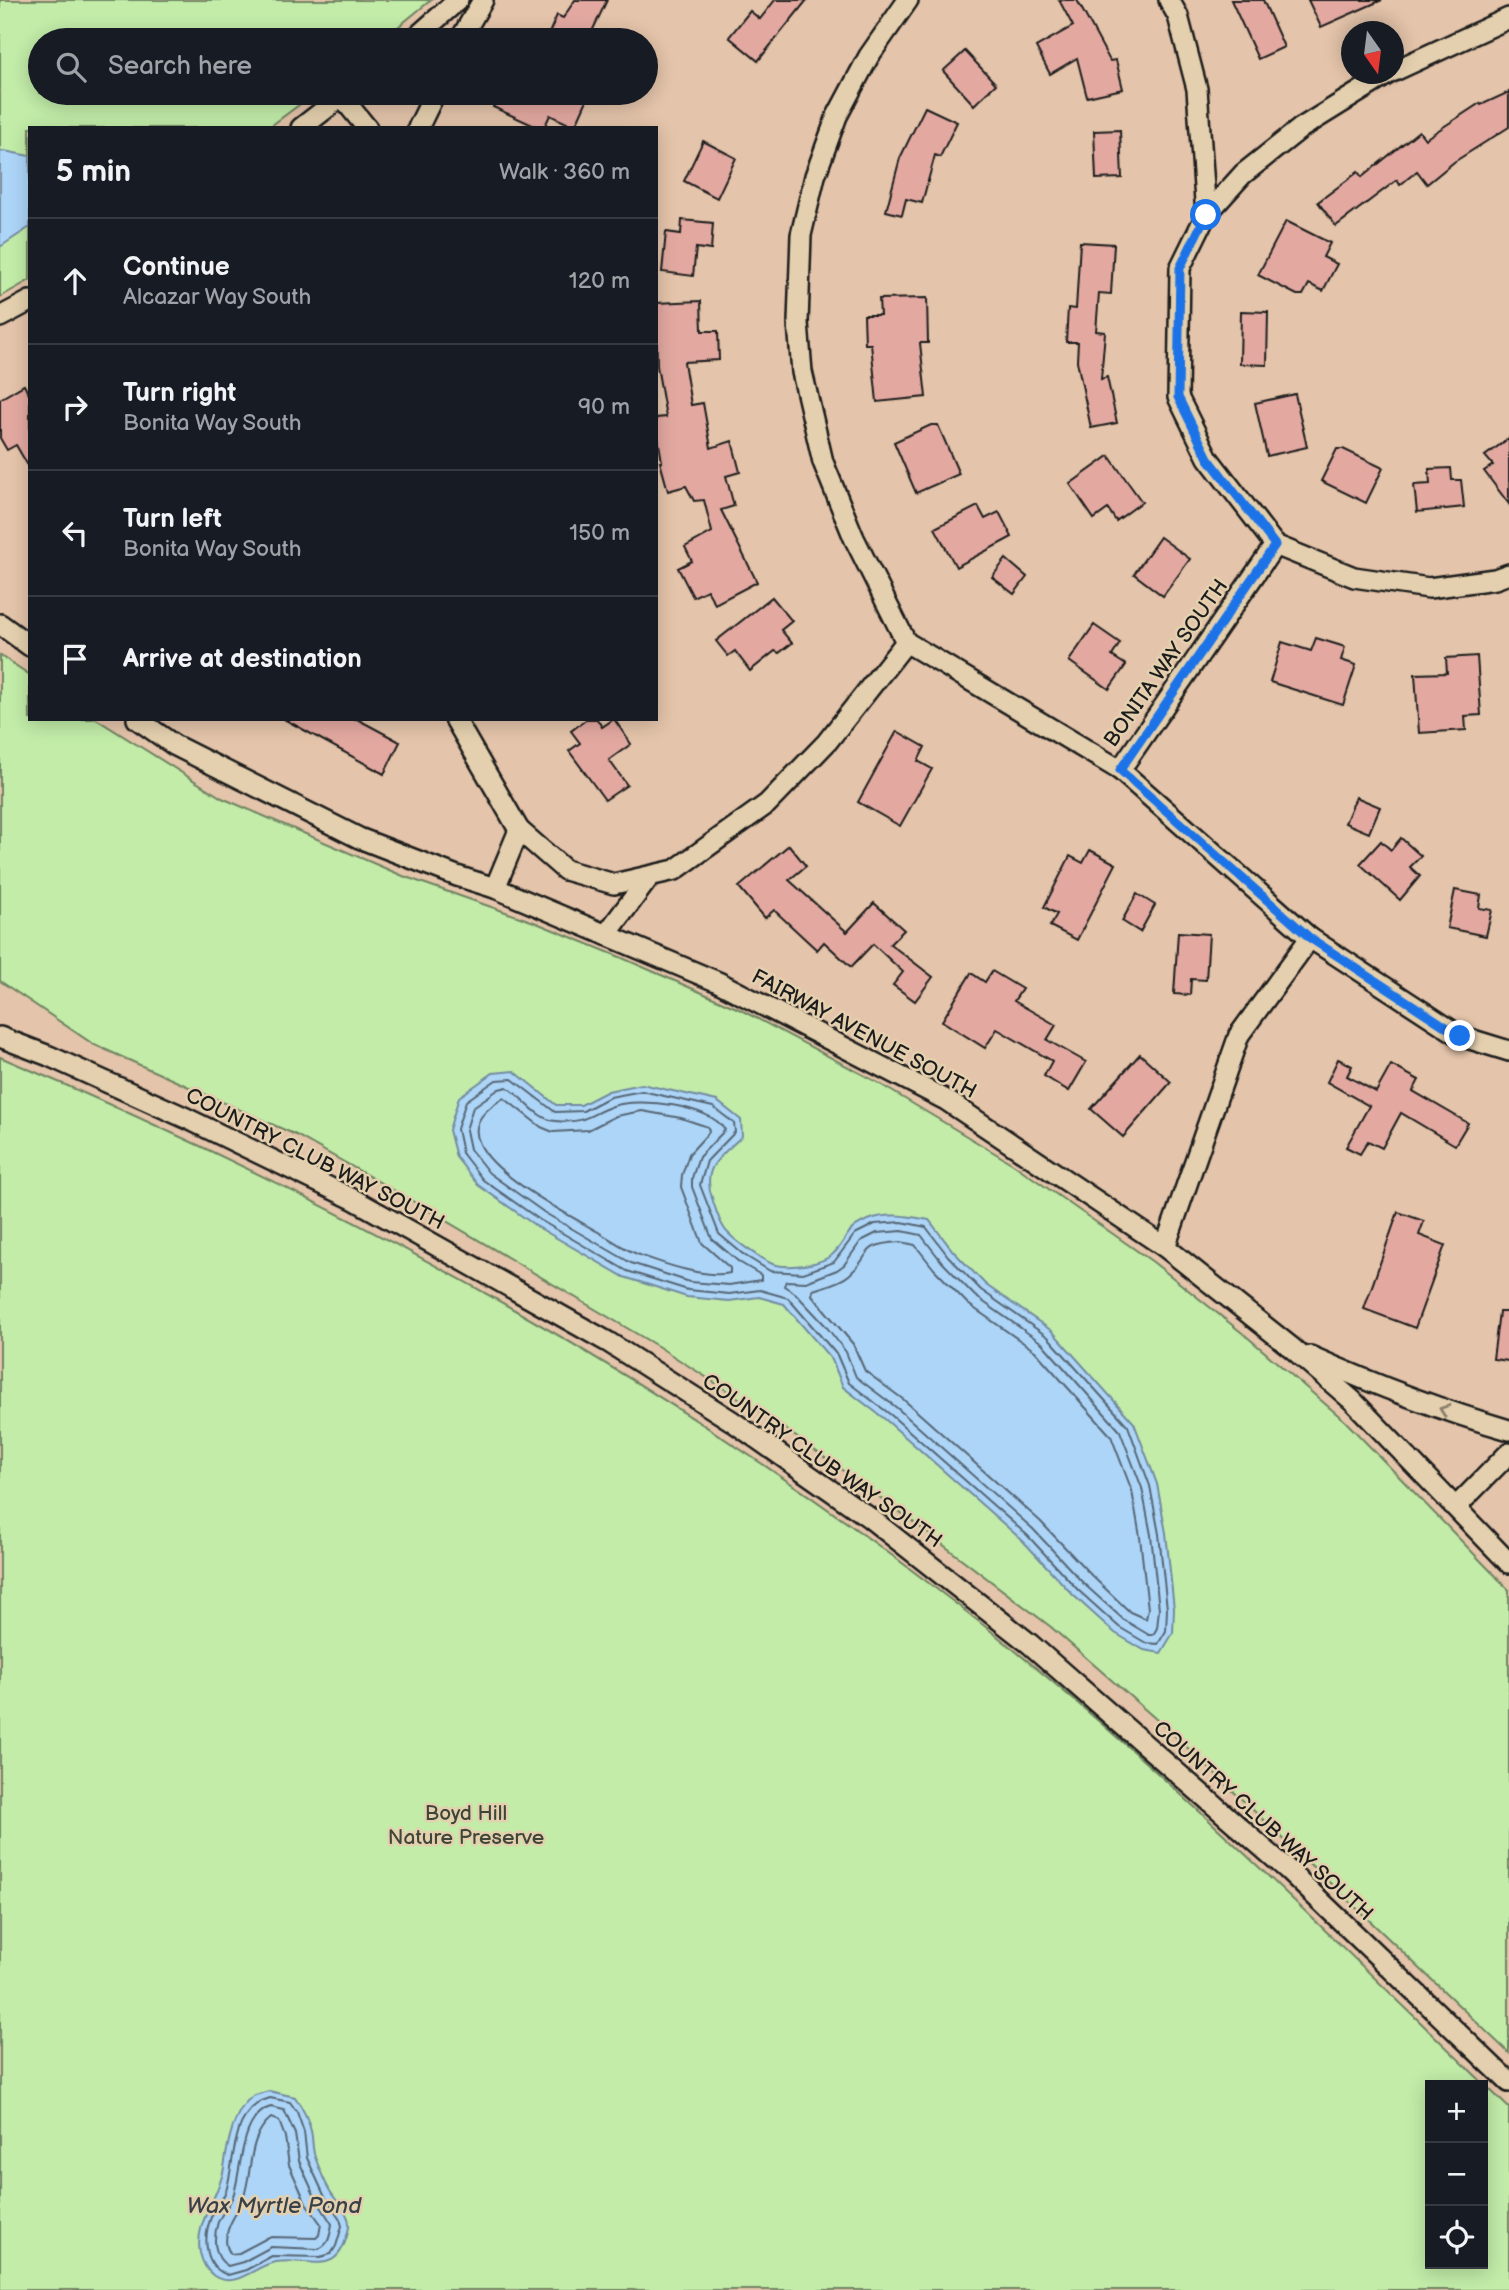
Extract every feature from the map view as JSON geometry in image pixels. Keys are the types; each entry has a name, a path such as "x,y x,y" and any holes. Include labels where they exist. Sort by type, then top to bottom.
{"street":[{"path":"426,28 458,0"},
{"path":"467,28 483,0"},
{"path":"908,0 869,56 836,116 815,176 801,235 798,323 802,372 823,462 854,538 906,642 1120,770"},
{"path":"1169,0 1178,16 1197,89 1206,215"},
{"path":"1404,66 1509,18"},
{"path":"1372,84 1301,128 1243,174 1206,215 1180,268 1178,397 1208,458 1275,545 1354,577 1429,588 1495,579 1509,574"},
{"path":"304,126 330,105"},
{"path":"352,105 367,126"},
{"path":"419,126 429,105"},
{"path":"0,317 28,302"},
{"name":"BONITA WAY SOUTH","path":"1275,545 1120,770 1310,938 1460,1036 1509,1051"},
{"path":"0,624 28,645"},
{"path":"456,721 519,830 565,870 614,884 675,870 767,804 827,742 906,642"},
{"name":"FAIRWAY AVENUE SOUTH","path":"140,721 174,745 359,838 495,888 718,982 946,1100 1165,1247 1292,1348 1353,1401 1509,1563"},
{"path":"495,888 519,830"},
{"path":"606,935 650,876"},
{"path":"1165,1247 1239,1035 1310,938"},
{"name":"COUNTRY CLUB WAY SOUTH","path":"0,1037 174,1112 355,1200 608,1342 732,1421 870,1518 1030,1644 1287,1869 1509,2082"},
{"path":"1292,1348 1383,1388 1509,1430"},
{"path":"1457,1506 1509,1453"}],"green space":[{"path":"0,0 431,0 397,28 28,28 28,105 299,105 271,126 28,126 28,281 0,297"},
{"path":"0,655 28,674 28,721 99,721 222,798 403,876 534,922 739,1009 875,1081 1013,1164 1153,1262 1246,1336 1345,1421 1509,1590 1509,2053 1173,1734 1051,1627 900,1512 770,1418 659,1347 404,1196 296,1135 93,1044 0,981"},
{"name":"Boyd Hill Nature Preserve","path":"0,1057 127,1112 252,1171 498,1300 617,1370 734,1445 848,1523 1032,1664 1172,1786 1480,2080 1425,2080 1425,2269 1488,2269 1488,2088 1509,2108 1509,2290 0,2290"}],"water":[{"path":"0,152 28,156 28,228 0,247"},
{"path":"514,1071 556,1105 581,1105 608,1091 642,1084 717,1101 741,1120 742,1136 715,1162 711,1170 709,1187 717,1213 724,1228 733,1238 756,1255 776,1265 806,1265 828,1258 856,1226 878,1217 900,1216 929,1220 953,1251 986,1285 1052,1331 1134,1423 1157,1484 1166,1533 1174,1609 1173,1633 1161,1653 1144,1650 1115,1633 1073,1595 1023,1541 886,1420 843,1387 832,1360 784,1304 759,1297 729,1301 687,1297 624,1277 536,1226 478,1185 456,1157 449,1130 459,1097 493,1073"},
{"name":"Wax Myrtle Pond","path":"269,2091 295,2097 306,2117 320,2170 349,2222 345,2244 331,2260 313,2263 276,2262 238,2279 222,2280 211,2274 202,2259 199,2241 201,2231 221,2179 229,2139 240,2110 253,2096"}],"building":[{"path":"575,0 607,0 594,28 551,28 557,15 563,18"},
{"path":"775,0 807,0 758,61 729,37 750,11 760,19"},
{"path":"1059,0 1077,0 1110,61 1116,60 1123,89 1087,97 1077,58 1050,74 1036,47 1073,26"},
{"path":"1231,0 1263,0 1284,47 1258,59"},
{"path":"1308,0 1382,0 1321,27"},
{"path":"965,51 996,84 974,105 943,71"},
{"path":"1509,92 1509,127 1454,162 1427,184 1417,171 1400,185 1397,180 1336,226 1318,202 1358,172 1362,177 1419,131 1425,139 1480,103 1481,105"},
{"path":"585,105 575,126 550,115 545,126 535,126 493,107"},
{"path":"925,107 957,122 940,157 935,155 922,203 906,199 902,215 886,211 900,158"},
{"path":"1120,130 1122,178 1096,179 1094,131"},
{"path":"703,141 736,158 717,198 684,181"},
{"path":"682,220 713,223 711,250 696,248 693,276 662,272 666,232 681,234"},
{"path":"1286,221 1330,243 1323,257 1337,264 1323,291 1309,284 1303,295 1297,295 1258,275"},
{"path":"1080,242 1114,244 1111,294 1099,293 1096,331 1105,332 1101,379 1107,377 1117,423 1091,428 1077,361 1078,342 1066,342 1068,308 1076,309"},
{"path":"927,298 928,343 920,343 926,397 877,402 871,344 865,344 864,315 880,315 879,299"},
{"path":"701,301 702,331 718,331 719,360 684,362 691,405 703,403 711,448 732,441 740,472 726,476 734,506 721,510 757,582 715,604 707,590 693,597 678,568 692,561 685,547 712,532 704,500 694,501 686,486 668,491 660,462 658,418 666,417 658,372 658,303"},
{"path":"1241,311 1268,312 1267,365 1240,364"},
{"path":"24,385 28,392 28,466 16,445 7,450 0,438 0,399"},
{"path":"1295,394 1307,447 1267,456 1255,403"},
{"path":"931,425 938,425 959,474 916,493 894,442"},
{"path":"1509,438 1509,504 1484,471 1493,465 1485,456"},
{"path":"1337,449 1343,449 1383,468 1366,503 1321,481"},
{"path":"1109,456 1142,502 1116,521 1108,509 1094,519 1070,484"},
{"path":"1451,468 1452,480 1461,480 1464,507 1417,512 1414,485 1430,484 1429,469"},
{"path":"978,506 985,519 999,512 1012,537 956,567 935,528"},
{"path":"1160,537 1190,559 1163,596 1134,574"},
{"path":"1006,559 1027,577 1014,594 992,577"},
{"path":"772,597 792,621 781,630 792,643 779,653 775,651 750,671 735,651 728,656 716,641"},
{"path":"1094,625 1120,643 1112,656 1126,665 1109,689 1069,661"},
{"path":"1316,638 1345,647 1341,660 1356,665 1343,705 1270,682 1282,642 1311,651"},
{"path":"1477,656 1481,715 1465,716 1466,730 1419,733 1415,674 1447,673 1446,658"},
{"path":"288,721 361,721 400,742 384,774"},
{"path":"584,721 598,721 602,727 615,721 631,744 609,760 627,785 605,800 569,751 580,743 571,731"},
{"path":"897,731 925,747 918,761 932,769 900,826 858,802"},
{"path":"1356,797 1380,807 1369,833 1345,823"},
{"path":"1401,838 1421,856 1410,867 1420,876 1400,900 1360,864 1381,841 1391,850"},
{"path":"789,845 806,866 789,880 847,932 874,903 904,930 890,944 933,977 915,1001 893,985 903,972 873,944 851,967 824,942 817,950 774,910 765,918 739,887"},
{"path":"1090,850 1116,864 1077,940 1050,926 1057,914 1044,907 1070,856 1083,863"},
{"path":"1455,890 1481,895 1479,908 1492,910 1486,936 1447,928"},
{"path":"1137,894 1155,905 1140,932 1122,921"},
{"path":"1178,932 1209,934 1206,980 1191,979 1190,995 1174,994"},
{"path":"992,971 1022,989 1014,1001 1056,1025 1047,1040 1086,1062 1069,1091 1044,1076 1052,1061 997,1029 985,1048 942,1021 971,973 985,982"},
{"path":"1140,1054 1171,1082 1123,1137 1091,1109"},
{"path":"1338,1059 1352,1066 1347,1076 1376,1092 1391,1065 1419,1080 1413,1091 1468,1123 1455,1145 1401,1113 1382,1148 1368,1141 1360,1154 1346,1147 1369,1106 1327,1082"},
{"path":"1398,1212 1424,1221 1419,1235 1445,1245 1415,1328 1364,1309"},
{"path":"1499,1312 1509,1312 1509,1361 1493,1359"}],"route":[{"path":"1206,215 1180,268 1178,397 1208,458 1275,545 1120,770 1310,938 1460,1036"}]}
